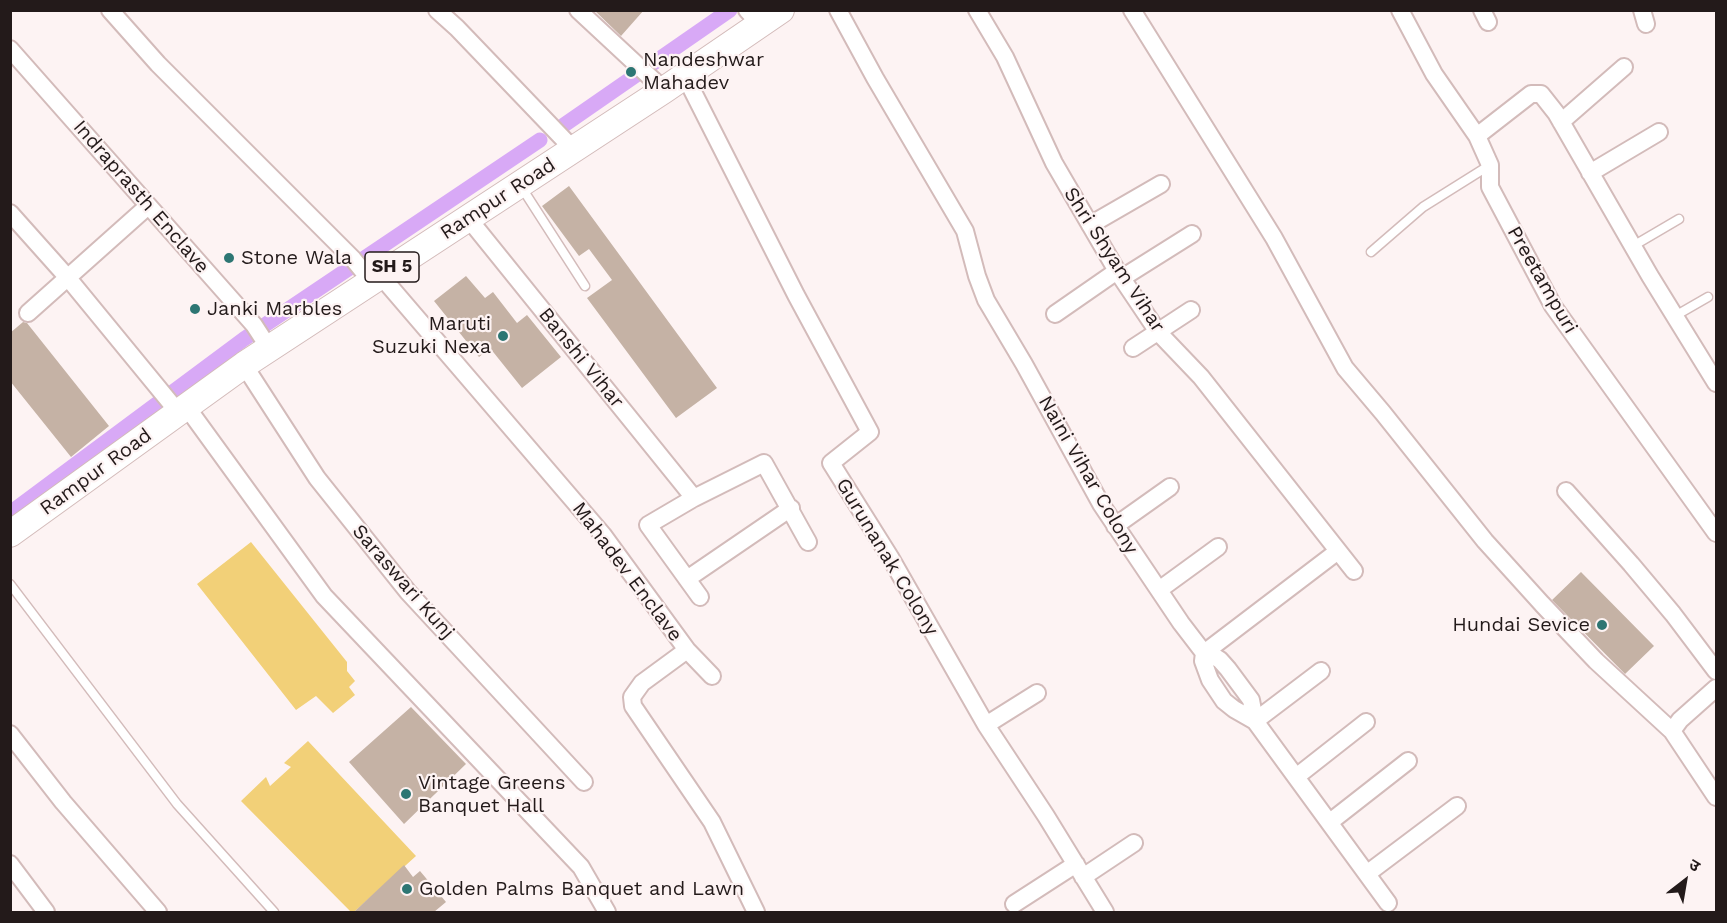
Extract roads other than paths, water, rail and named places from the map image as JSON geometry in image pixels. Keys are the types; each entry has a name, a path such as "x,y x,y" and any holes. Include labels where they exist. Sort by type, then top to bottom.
{"main road":[{"name":"Rampur Road","path":"10,534 174,403 243,365 261,336 367,271 468,218 520,185 573,149 650,77 685,76 763,15"}],"street":[{"name":"Mahadev Enclave","path":"110,10 158,64 367,271 603,535 687,650 642,683 632,697 633,706 712,822 756,912"},
{"path":"437,10 573,149"},
{"path":"578,10 650,77"},
{"name":"Naini Vihar Colony","path":"838,10 875,78 966,231 977,276 986,300 1115,526 1204,653 1209,653 1220,660 1251,700 1255,721 1388,903"},
{"name":"Shri Shyam Vihar","path":"977,10 1005,57 1054,163 1119,275 1158,332 1202,377 1354,572"},
{"path":"1132,10 1274,238 1345,368 1485,542 1596,662 1672,731 1716,797"},
{"name":"Preetampuri","path":"1400,10 1434,74 1477,136 1490,165 1490,187 1553,306 1716,532"},
{"name":"Indraprasth Enclave","path":"10,49 261,336"},
{"path":"1561,122 1624,67"},
{"name":"Gurunanak Colony","path":"685,76 796,295 870,432 831,463 890,557 986,724 1105,912"},
{"path":"1477,136 1531,94 1541,94 1561,122 1716,382"},
{"path":"1590,173 1659,132"},
{"path":"1090,225 1161,184"},
{"path":"28,313 148,206"},
{"path":"10,213 174,403 324,596 581,867 607,912"},
{"name":"Banshi Vihar","path":"468,218 694,498"},
{"path":"1055,314 1192,234"},
{"path":"1133,348 1191,310"},
{"name":"Saraswari Kunj","path":"243,365 317,478 408,592 584,782"},
{"path":"700,597 648,525 694,498 764,463 808,542"},
{"path":"1115,526 1170,487"},
{"path":"1566,491 1646,580 1716,671"},
{"path":"687,579 791,508"},
{"path":"1159,590 1218,547"},
{"path":"1204,653 1338,551"},
{"path":"687,650 712,675"},
{"path":"1255,721 1321,671"},
{"path":"1672,731 1680,720 1716,688"},
{"path":"986,724 1037,693"},
{"path":"1296,777 1366,722"},
{"path":"10,734 63,802 158,912"},
{"path":"1330,822 1408,761"},
{"path":"1368,873 1457,806"},
{"path":"1014,904 1134,843"},
{"path":"10,864 46,912"}],"lane":[{"path":"1371,252 1423,207 1490,165"},
{"path":"520,185 585,286"},
{"path":"1633,246 1679,219"},
{"path":"1675,316 1708,297"},
{"path":"10,584 177,804 274,912"}],"waterway":[{"path":"564,125 730,10"},
{"path":"10,513 244,339 540,140"}],"place":[{"name":"Nandeshwar Mahadev","path":"631,72"},
{"name":"Stone Wala","path":"229,258"},
{"name":"Janki Marbles","path":"195,309"},
{"name":"Maruti Suzuki Nexa","path":"503,336"},
{"name":"Hundai Sevice","path":"1602,625"},
{"name":"Vintage Greens Banquet Hall","path":"406,794"},
{"name":"Golden Palms Banquet and Lawn","path":"407,889"}]}
